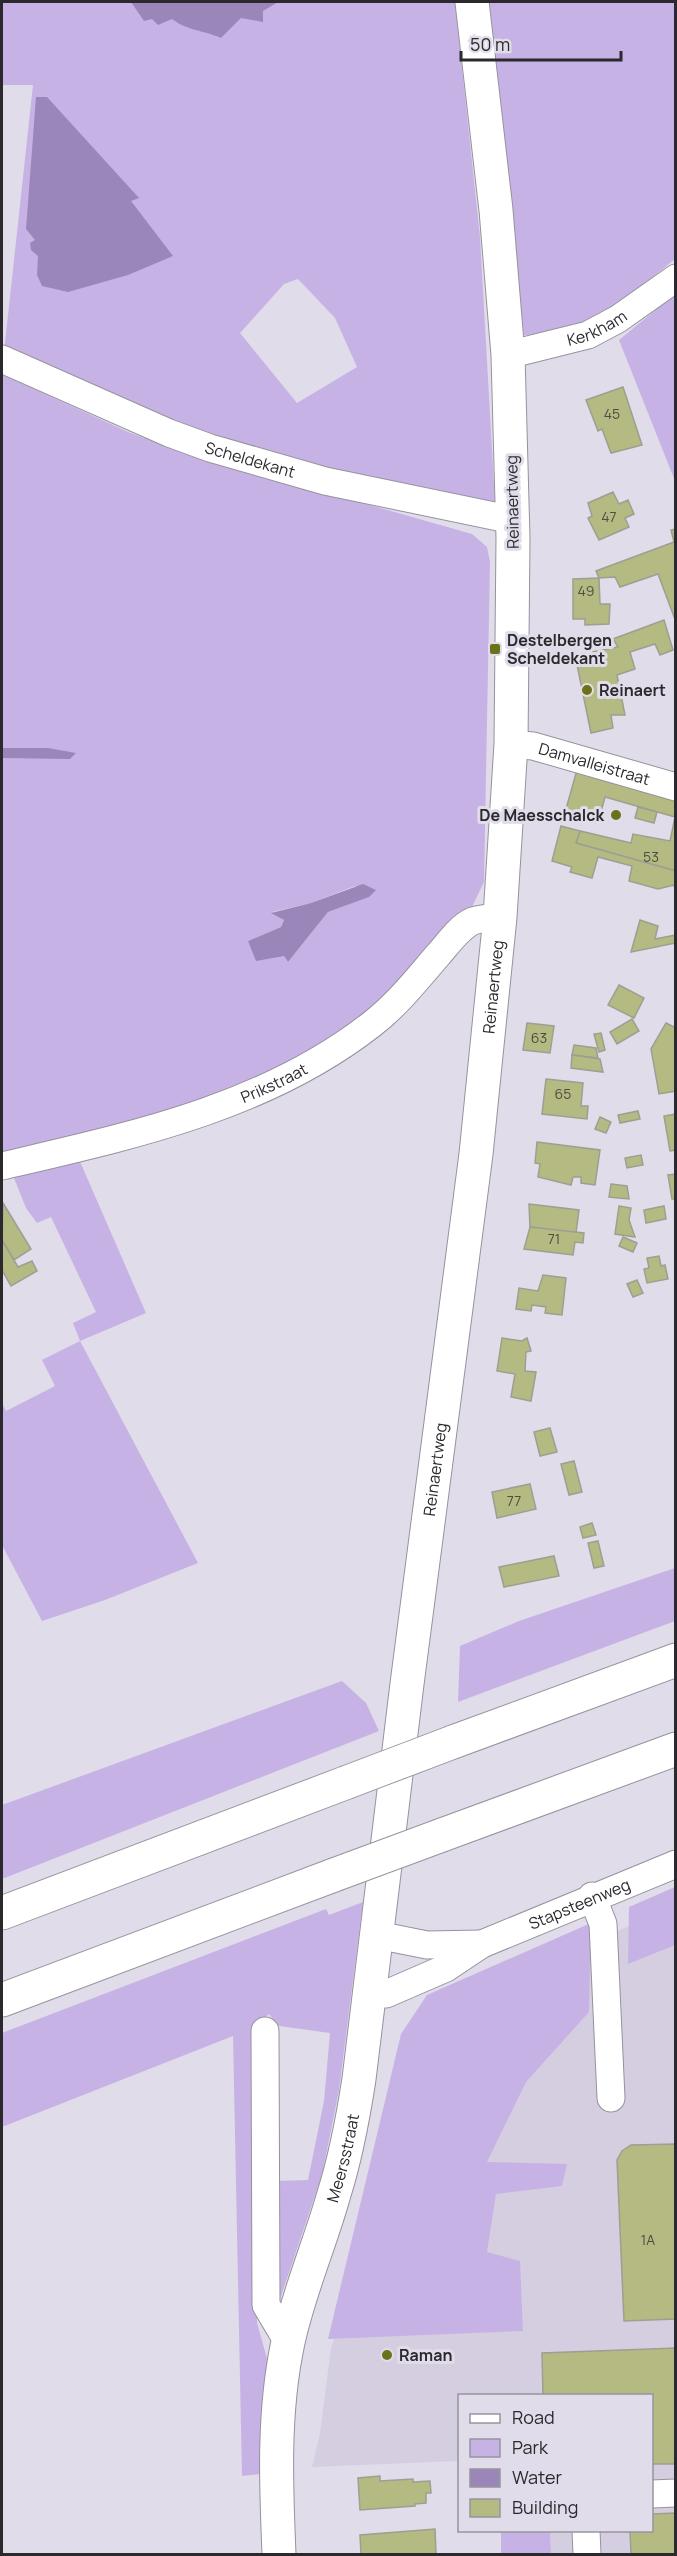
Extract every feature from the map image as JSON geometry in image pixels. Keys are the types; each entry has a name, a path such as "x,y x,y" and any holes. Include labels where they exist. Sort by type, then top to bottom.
{"main road":[{"name":"Reinaertweg","path":"372,1980 407,1684 465,1241 500,917 511,744 513,520 508,355 496,210 472,2"},
{"path":"2,1913 675,1660"},
{"path":"2,2000 675,1749"},
{"name":"Meersstraat","path":"279,2554 276,2451 279,2405 288,2342 350,2137 372,1980"}],"street":[{"name":"Kerkham","path":"508,355 588,335 618,319 675,278"},
{"name":"Scheldekant","path":"2,359 169,433 210,448 325,481 513,520"},
{"name":"Damvalleistraat","path":"511,744 533,746 675,787"},
{"name":"Prikstraat","path":"2,1166 183,1121 276,1082 339,1049 374,1022 399,999 456,935 474,921 500,917"},
{"name":"Stapsteenweg","path":"372,1980 386,1994 446,1968 482,1944 592,1896 675,1864"},
{"path":"592,1896 603,1924 611,2098"},
{"name":"Stapsteenweg","path":"377,1935 427,1945 482,1944"},
{"path":"265,2031 266,2305 288,2342"},
{"path":"653,2494 675,2493"},
{"path":"586,2532 587,2554"}],"shaded area":[{"path":"675,1907 675,2554 551,2554 550,2532 653,2532 653,2394 458,2394 458,2461 312,2467 320,2433 331,2348 382,2205 463,1995"}],"green space":[{"path":"2,2 455,2 480,237 495,503 347,474 192,431 4,352 33,85 2,85","holes":["298,279 335,318 357,367 297,403 240,333 284,284"]},
{"path":"485,2 675,2 675,259 606,312 569,329 524,335"},
{"path":"675,294 675,481 619,340"},
{"path":"2,374 128,432 183,452 472,534 487,547 490,562 484,882 472,907 389,996 317,1050 187,1109 2,1158","holes":["355,886 368,897 328,912 288,962 284,956 274,956 248,941 281,927 284,920 272,912 311,903"]},
{"path":"78,1157 146,1313 80,1341 73,1323 96,1312 51,1217 37,1223 26,1208 14,1178 20,1172"},
{"path":"80,1341 198,1563 105,1600 42,1621 2,1545 2,1403 6,1411 55,1386 42,1360"},
{"path":"675,1568 675,1621 458,1702 460,1646 519,1621"},
{"path":"342,1681 366,1703 379,1731 2,1879 2,1805"},
{"path":"675,1887 675,1945 628,1964 629,1907"},
{"path":"363,1902 339,2090 322,2175 280,2299 275,2298 275,2181 308,2180 324,2101 330,2033 279,2026 269,2014 256,2026 257,2323 268,2362 260,2474 242,2476 233,2036 2,2127 2,2033 326,1909 329,1915"},
{"path":"591,1923 589,2012 526,2082 487,2162 567,2164 562,2186 496,2194 487,2252 520,2261 523,2331 328,2339 401,2034 427,1995"},
{"path":"501,2532 550,2532 551,2554 501,2554"}],"water":[{"path":"131,2 278,2 263,11 263,22 241,18 221,38 184,26 172,19 158,25 152,19 144,21"},
{"path":"36,97 47,97 139,198 131,201 173,256 128,275 68,292 42,286 37,275 38,256 31,250 30,243 35,240 26,229"},
{"path":"2,748 48,748 76,753 70,759 2,758"},
{"path":"363,884 376,890 369,897 328,912 288,962 284,956 256,961 248,941 281,927 284,920 271,913 311,903"}],"building":[{"path":"623,387 642,445 611,453 602,429 598,431 586,400"},
{"path":"613,492 619,504 628,500 634,514 625,518 629,527 599,540 588,518 592,516 588,503"},
{"path":"676,529 676,622 658,574 620,587 615,577 599,578 596,571 674,542 671,530"},
{"path":"599,578 600,604 610,604 609,624 585,625 585,619 573,619 573,579"},
{"path":"664,620 673,650 660,655 655,644 630,652 635,669 617,675 625,715 611,715 613,728 591,733 575,655 618,647 613,639"},
{"path":"577,770 676,796 675,817 605,797 598,823 564,816"},
{"path":"638,807 657,812 654,823 635,818"},
{"path":"675,817 676,871 576,843 580,831 631,843 633,834 670,841"},
{"path":"561,826 580,831 576,843 676,871 676,894 674,885 658,889 629,881 632,866 598,857 592,878 570,872 572,867 552,861"},
{"path":"640,920 658,926 655,939 676,935 676,943 631,952"},
{"path":"619,985 644,998 634,1018 608,1005"},
{"path":"632,1019 639,1031 617,1044 610,1032"},
{"path":"527,1023 554,1026 550,1053 523,1050"},
{"path":"666,1023 676,1028 676,1091 659,1094 651,1049"},
{"path":"601,1033 605,1050 599,1052 594,1034"},
{"path":"574,1045 596,1048 598,1058 572,1055"},
{"path":"572,1055 600,1059 603,1072 571,1068"},
{"path":"546,1079 583,1083 581,1106 588,1106 587,1119 542,1114"},
{"path":"638,1111 640,1119 620,1123 618,1115"},
{"path":"676,1114 676,1150 670,1151 664,1116"},
{"path":"600,1117 611,1122 606,1133 595,1129"},
{"path":"537,1142 600,1150 595,1185 581,1183 581,1177 573,1177 571,1185 538,1177 540,1164 535,1163"},
{"path":"641,1155 643,1165 627,1168 625,1158"},
{"path":"676,1174 676,1199 672,1199 668,1175"},
{"path":"611,1184 627,1186 629,1199 609,1197"},
{"path":"3,1203 31,1249 14,1260 2,1240"},
{"path":"529,1204 579,1210 576,1233 530,1227"},
{"path":"619,1206 631,1208 629,1220 635,1237 615,1234"},
{"path":"664,1206 666,1219 646,1223 644,1210"},
{"path":"530,1227 584,1233 583,1243 575,1242 573,1255 524,1249"},
{"path":"623,1237 637,1243 633,1252 619,1246"},
{"path":"2,1240 18,1267 32,1261 37,1271 11,1286 2,1270"},
{"path":"659,1256 661,1266 665,1265 668,1279 647,1283 644,1269 649,1268 647,1258"},
{"path":"543,1275 566,1278 562,1315 545,1313 546,1307 532,1305 531,1311 516,1309 519,1288 538,1291"},
{"path":"637,1280 643,1293 633,1297 627,1284"},
{"path":"502,1338 522,1341 527,1338 531,1351 526,1352 525,1371 536,1372 531,1401 511,1397 515,1374 497,1371"},
{"path":"550,1428 557,1452 540,1456 534,1432"},
{"path":"574,1461 582,1492 569,1495 561,1464"},
{"path":"530,1484 536,1509 497,1518 492,1492"},
{"path":"592,1523 596,1535 583,1538 580,1527"},
{"path":"598,1541 604,1566 594,1568 588,1543"},
{"path":"554,1556 559,1576 504,1587 499,1567"},
{"path":"676,2144 676,2319 624,2321 617,2160 622,2151 631,2145"},
{"path":"676,2348 676,2464 653,2464 653,2394 543,2394 542,2353"},
{"path":"380,2476 380,2481 413,2479 413,2482 430,2481 431,2493 426,2493 426,2503 415,2504 415,2506 360,2510 358,2478"},
{"path":"676,2513 676,2554 631,2554 630,2532 653,2532 653,2514"},
{"path":"435,2529 436,2554 361,2554 360,2535"}],"place":[{"name":"Destelbergen Scheldekant","path":"495,649"},
{"name":"Reinaert","path":"587,690"},
{"name":"De Maesschalck","path":"616,815"},
{"name":"Raman","path":"387,2355"}]}
